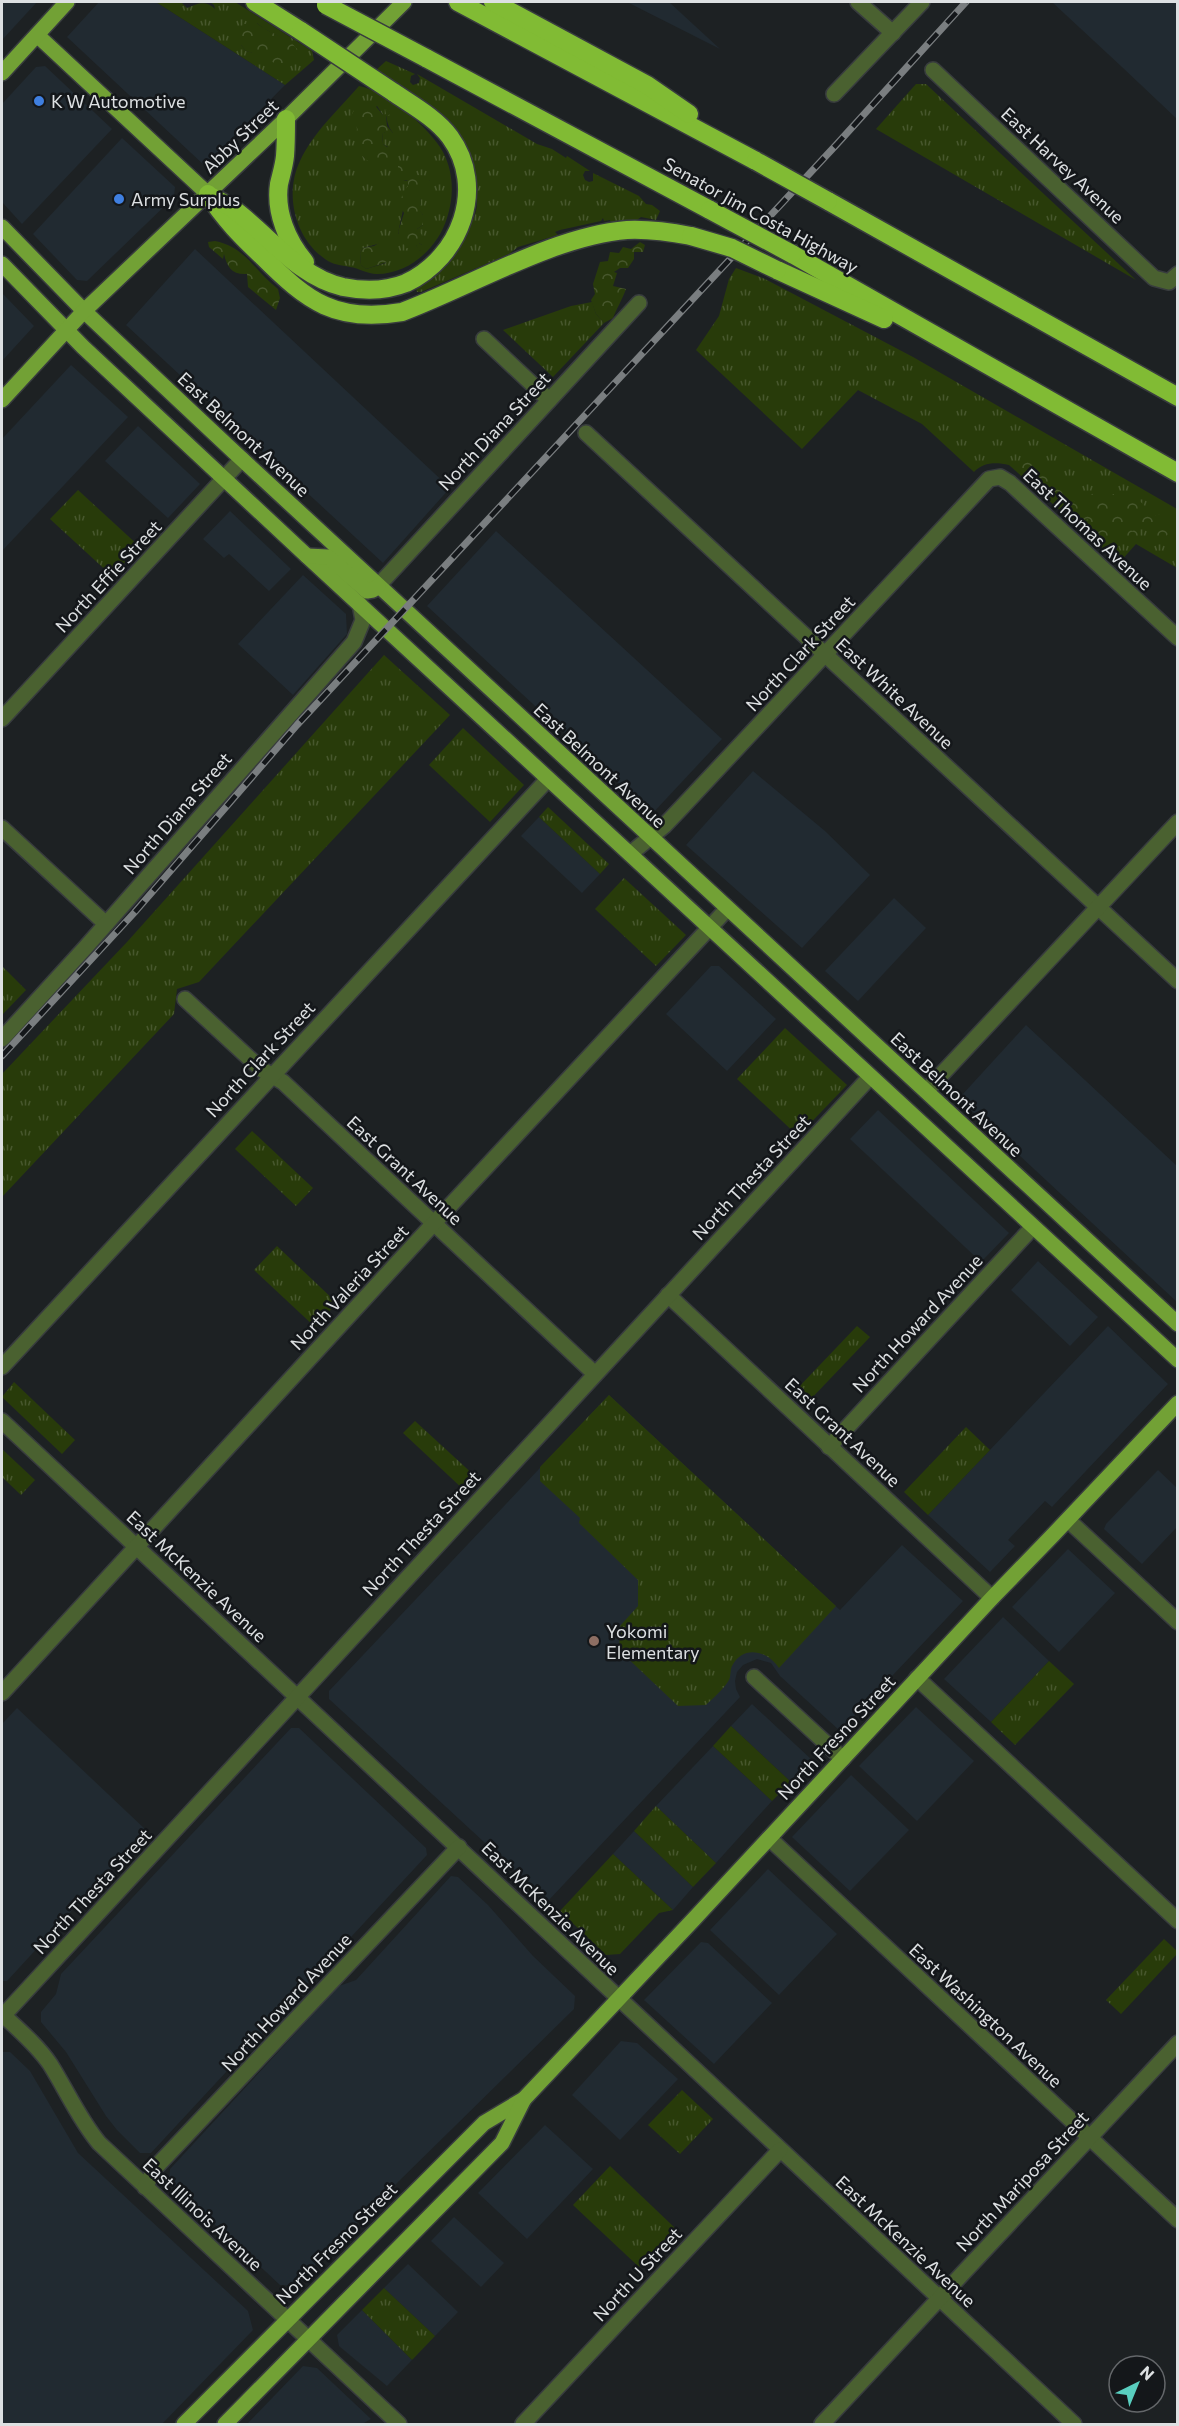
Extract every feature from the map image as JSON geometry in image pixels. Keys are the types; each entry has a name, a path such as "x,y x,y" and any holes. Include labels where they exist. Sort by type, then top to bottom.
{"highway":[{"path":"208,194 234,210 300,266 329,282 357,289 373,290 405,283 422,273 448,249 458,234 464,218 467,187 458,151 450,137 436,123 393,92 255,2"},
{"path":"458,2 497,10 647,85 756,161 1178,397"},
{"name":"Senator Jim Costa Highway","path":"323,3 792,254 1178,473"},
{"path":"286,119 285,159 279,186 283,222 292,245 312,270 329,282"},
{"path":"208,194 225,220 292,286 306,297 327,307 360,315 402,312 545,251 603,233 645,230 691,236 732,248 992,369"}],"main road":[{"path":"2,73 67,2"},
{"name":"Abby Street","path":"2,400 84,311 286,119 404,2"},
{"path":"36,35 208,194"},
{"name":"East Belmont Avenue","path":"2,227 84,311 378,586 1178,1324"},
{"path":"2,264 66,330 307,556 1178,1360"},
{"path":"307,556 328,557 367,591 378,586"},
{"name":"North Fresno Street","path":"184,2424 484,2123 524,2098 992,1598 1178,1403"},
{"name":"North Fresno Street","path":"225,2424 502,2144 524,2098"}],"street":[{"path":"858,2 893,33"},
{"path":"834,93 922,2"},
{"name":"East Harvey Avenue","path":"933,70 1154,278 1173,278"},
{"name":"North Diana Street","path":"378,586 639,303"},
{"path":"484,339 549,400"},
{"name":"East White Avenue","path":"586,434 1178,981"},
{"name":"North Effie Street","path":"2,719 242,459"},
{"name":"North Clark Street","path":"630,854 651,838 984,484 996,477"},
{"name":"East Thomas Avenue","path":"996,477 1010,483 1178,638"},
{"name":"North Diana Street","path":"2,1039 354,642 363,620 360,604"},
{"name":"North Clark Street","path":"2,1367 548,779"},
{"path":"926,1091 1178,822"},
{"path":"2,828 106,924"},
{"name":"North Valeria Street","path":"2,1693 434,1223 727,909"},
{"name":"East Grant Avenue","path":"185,999 261,1069 283,1082 595,1374"},
{"name":"North Thesta Street","path":"2,2016 870,1077"},
{"name":"North Howard Avenue","path":"829,1447 1033,1227"},
{"name":"East Grant Avenue","path":"668,1295 992,1598"},
{"name":"East McKenzie Avenue","path":"2,1421 1074,2424"},
{"path":"1068,1520 1178,1622"},
{"path":"754,1677 843,1759"},
{"path":"917,1678 1178,1921"},
{"name":"East Washington Avenue","path":"769,1838 1178,2220"},
{"name":"North Howard Avenue","path":"145,2187 156,2168 459,1847"},
{"name":"East Illinois Avenue","path":"2,2016 38,2048 50,2064 84,2124 99,2143 399,2424"},
{"name":"North Mariposa Street","path":"822,2424 1178,2043"},
{"name":"North U Street","path":"523,2424 780,2150"}],"shaded area":[{"path":"2,2 37,2 2,40"},
{"path":"99,2 156,2 285,85 205,166 67,37"},
{"path":"627,2 669,2 720,49"},
{"path":"1052,2 1177,2 1177,119 1122,67"},
{"path":"45,66 112,129 22,224 2,202 2,104 36,67"},
{"path":"122,138 175,187 174,197 87,281 77,280 33,234"},
{"path":"195,249 450,488 383,563 126,325"},
{"path":"2,293 34,326 2,361"},
{"path":"71,365 128,417 2,551 2,439"},
{"path":"138,426 200,484 168,518 105,461"},
{"path":"230,511 291,569 269,591 229,554 224,558 203,539"},
{"path":"496,531 722,739 652,814 427,606"},
{"path":"303,575 346,614 347,634 293,695 238,644"},
{"path":"753,771 825,831 870,875 802,948 686,845"},
{"path":"539,817 600,874 582,893 521,836"},
{"path":"894,898 926,928 858,1001 825,971"},
{"path":"711,966 719,966 776,1019 727,1071 666,1014"},
{"path":"1026,1025 1177,1166 1177,1302 962,1102 962,1095"},
{"path":"878,1110 1009,1233 981,1262 850,1139"},
{"path":"1038,1261 1098,1317 1070,1346 1011,1290"},
{"path":"1108,1326 1168,1384 1052,1507 1045,1501 1008,1540 1015,1546 990,1572 928,1515"},
{"name":"Yokomi Elementary","path":"609,1395 840,1610 902,1545 963,1601 840,1731 780,1676 771,1663 757,1659 743,1665 737,1672 735,1681 740,1697 548,1901 329,1699 329,1691"},
{"path":"1158,1470 1177,1488 1177,1527 1142,1564 1104,1529 1106,1524"},
{"path":"1068,1549 1115,1593 1059,1652 1012,1607"},
{"path":"1003,1617 1049,1661 991,1722 944,1679"},
{"path":"752,1704 812,1760 791,1782 731,1726"},
{"path":"916,1707 974,1761 917,1821 859,1766"},
{"path":"17,1708 146,1830 7,1981 2,1981 2,1724"},
{"path":"291,1728 299,1728 426,1848 427,1855 151,2153 140,2153 106,2116 66,2052 41,2022 41,2012 56,1994 61,1974"},
{"path":"713,1746 772,1801 716,1863 656,1806"},
{"path":"851,1775 909,1830 850,1891 792,1837"},
{"path":"634,1831 693,1887 673,1910 613,1854"},
{"path":"768,1869 837,1934 779,1995 710,1930"},
{"path":"451,1876 458,1877 488,1905 533,1956 575,1996 574,2009 318,2262 297,2286 280,2285 169,2182 170,2169 339,1986 356,1980"},
{"path":"701,1942 708,1943 772,2003 714,2064 644,2000"},
{"path":"621,2041 637,2043 678,2079 620,2140 572,2095"},
{"path":"2,2052 10,2052 30,2071 78,2153 248,2311 253,2330 162,2424 2,2424"},
{"path":"545,2125 593,2169 527,2239 478,2193"},
{"path":"454,2217 504,2263 481,2287 431,2241"},
{"path":"408,2264 458,2312 435,2336 384,2288"},
{"path":"362,2310 412,2360 387,2386 339,2346 337,2335"},
{"path":"303,2366 317,2368 371,2419 362,2424 247,2424"}],"green space":[{"path":"156,2 181,2 187,8 205,3 215,9 210,2 235,2 312,51 314,60 285,85","holes":["257,23 268,31 287,42 258,54 246,51 241,45 242,33"]},
{"path":"257,23 286,39 299,52 282,66 246,51 241,45 241,28 244,24"},
{"path":"386,61 415,74 411,76 410,82 413,85 419,83 420,78 417,74 537,144 552,149 566,158 567,156 590,171 585,171 583,175 585,180 593,181 593,173 639,196 646,204 660,211 656,220 641,217 637,223 611,223 610,220 604,221 603,218 601,221 560,230 555,232 558,235 518,247 509,254 417,292 415,286 447,256 468,230 477,203 475,190 478,190 464,159 435,114 417,96 376,70"},
{"path":"916,84 926,84 1136,280 876,129"},
{"path":"359,86 370,89 394,103 428,132 437,142 447,160 452,185 447,218 437,239 421,257 389,273 373,274 328,261 306,239 295,214 293,187 295,174 305,151 319,131","holes":["377,106 383,115 386,115 393,133 382,132 383,144 388,147 364,158 357,124","403,180 430,180 419,190 421,204 417,207 423,215 423,225 417,229 419,243 422,245 420,251 416,245 398,233 408,181","381,243 386,263 366,269 361,265 360,253 363,248"]},
{"path":"373,103 383,115 386,114 385,109 391,111 391,114 386,116 387,126 393,133 391,138 387,138 385,132 382,133 383,144 391,150 386,163 382,166 367,160 360,152 354,137 357,127 351,118 356,108"},
{"path":"402,163 412,169 415,175 429,176 430,180 427,187 420,190 421,204 418,207 423,215 423,225 417,229 422,235 419,243 422,249 419,251 416,245 413,249 406,248 398,232 404,213 401,199 408,186 408,181 398,176 398,166"},
{"path":"384,240 390,243 392,252 390,261 366,269 361,265 360,253 363,248 374,246"},
{"path":"208,242 226,244 242,254 278,289 280,298 276,310 248,287 247,274 234,272 224,254 223,259 209,247"},
{"path":"640,242 645,245 643,252 634,252 634,259 628,268 620,268 614,272 617,273 613,286 626,289 613,318 604,323 596,314 591,300 595,294 593,284 600,262 608,261 610,252 619,253 623,247 631,249"},
{"path":"736,268 765,279 913,357 1177,509 1177,568 1136,544 1119,563 1009,465 990,464 981,466 974,472 922,424 858,390 802,449 696,350 719,316 729,279"},
{"path":"592,302 596,314 604,323 553,377 503,330 571,306"},
{"path":"1033,455 1041,457 1041,461 1051,463 1052,478 1064,479 1064,484 1069,486 1068,497 1085,508 1086,498 1094,493 1104,494 1109,499 1113,494 1124,496 1126,501 1135,497 1143,504 1146,512 1155,516 1162,513 1170,518 1173,528 1177,529 1177,538 1173,541 1168,534 1165,538 1155,539 1151,536 1146,521 1141,525 1130,520 1128,527 1132,531 1137,529 1140,533 1139,539 1135,541 1131,537 1121,544 1117,538 1109,537 1100,545 1089,537 1090,520 1085,519 1087,527 1081,531 1063,514 1059,504 1049,496 1043,498 1030,486 1026,471 1020,463 1026,462 1025,457"},
{"path":"78,490 140,547 112,576 50,519"},
{"path":"384,655 450,715 199,982 177,989 174,1014 2,1197 2,1074 127,942"},
{"path":"463,728 524,785 490,822 429,765"},
{"path":"548,807 609,864 600,874 539,817"},
{"path":"624,878 686,935 656,966 595,909"},
{"path":"2,966 26,990 3,1014 2,1012"},
{"path":"785,1028 847,1085 798,1136 737,1079"},
{"path":"252,1131 313,1188 296,1206 235,1149"},
{"path":"277,1246 337,1303 315,1327 254,1270"},
{"path":"857,1326 870,1337 808,1402 795,1391"},
{"path":"14,1382 75,1440 62,1454 2,1397"},
{"path":"609,1395 836,1606 779,1668 769,1657 762,1654 749,1652 742,1655 732,1666 727,1683 706,1705 678,1706 619,1650 620,1626 638,1606 638,1580 579,1523 580,1518 540,1481 540,1467"},
{"path":"415,1421 476,1477 464,1490 403,1433"},
{"path":"966,1427 990,1450 928,1515 904,1492"},
{"path":"2,1449 35,1480 21,1495 2,1477"},
{"path":"1049,1661 1074,1684 1015,1745 991,1722"},
{"path":"731,1726 791,1782 772,1801 713,1746"},
{"path":"656,1806 716,1863 693,1887 634,1831"},
{"path":"613,1854 673,1910 659,1913 620,1954 606,1955 560,1911"},
{"path":"1164,1939 1177,1951 1177,1954 1121,2014 1106,2000"},
{"path":"682,2090 713,2119 680,2154 648,2125"},
{"path":"610,2166 675,2228 639,2267 573,2205"},
{"path":"384,2288 435,2336 412,2360 362,2310"}],"railway":[{"path":"2,1056 134,913 297,725 966,2"}],"place":[{"name":"K W Automotive","path":"39,101"},
{"name":"Army Surplus","path":"119,199"},
{"name":"Yokomi Elementary","path":"594,1641"}]}
